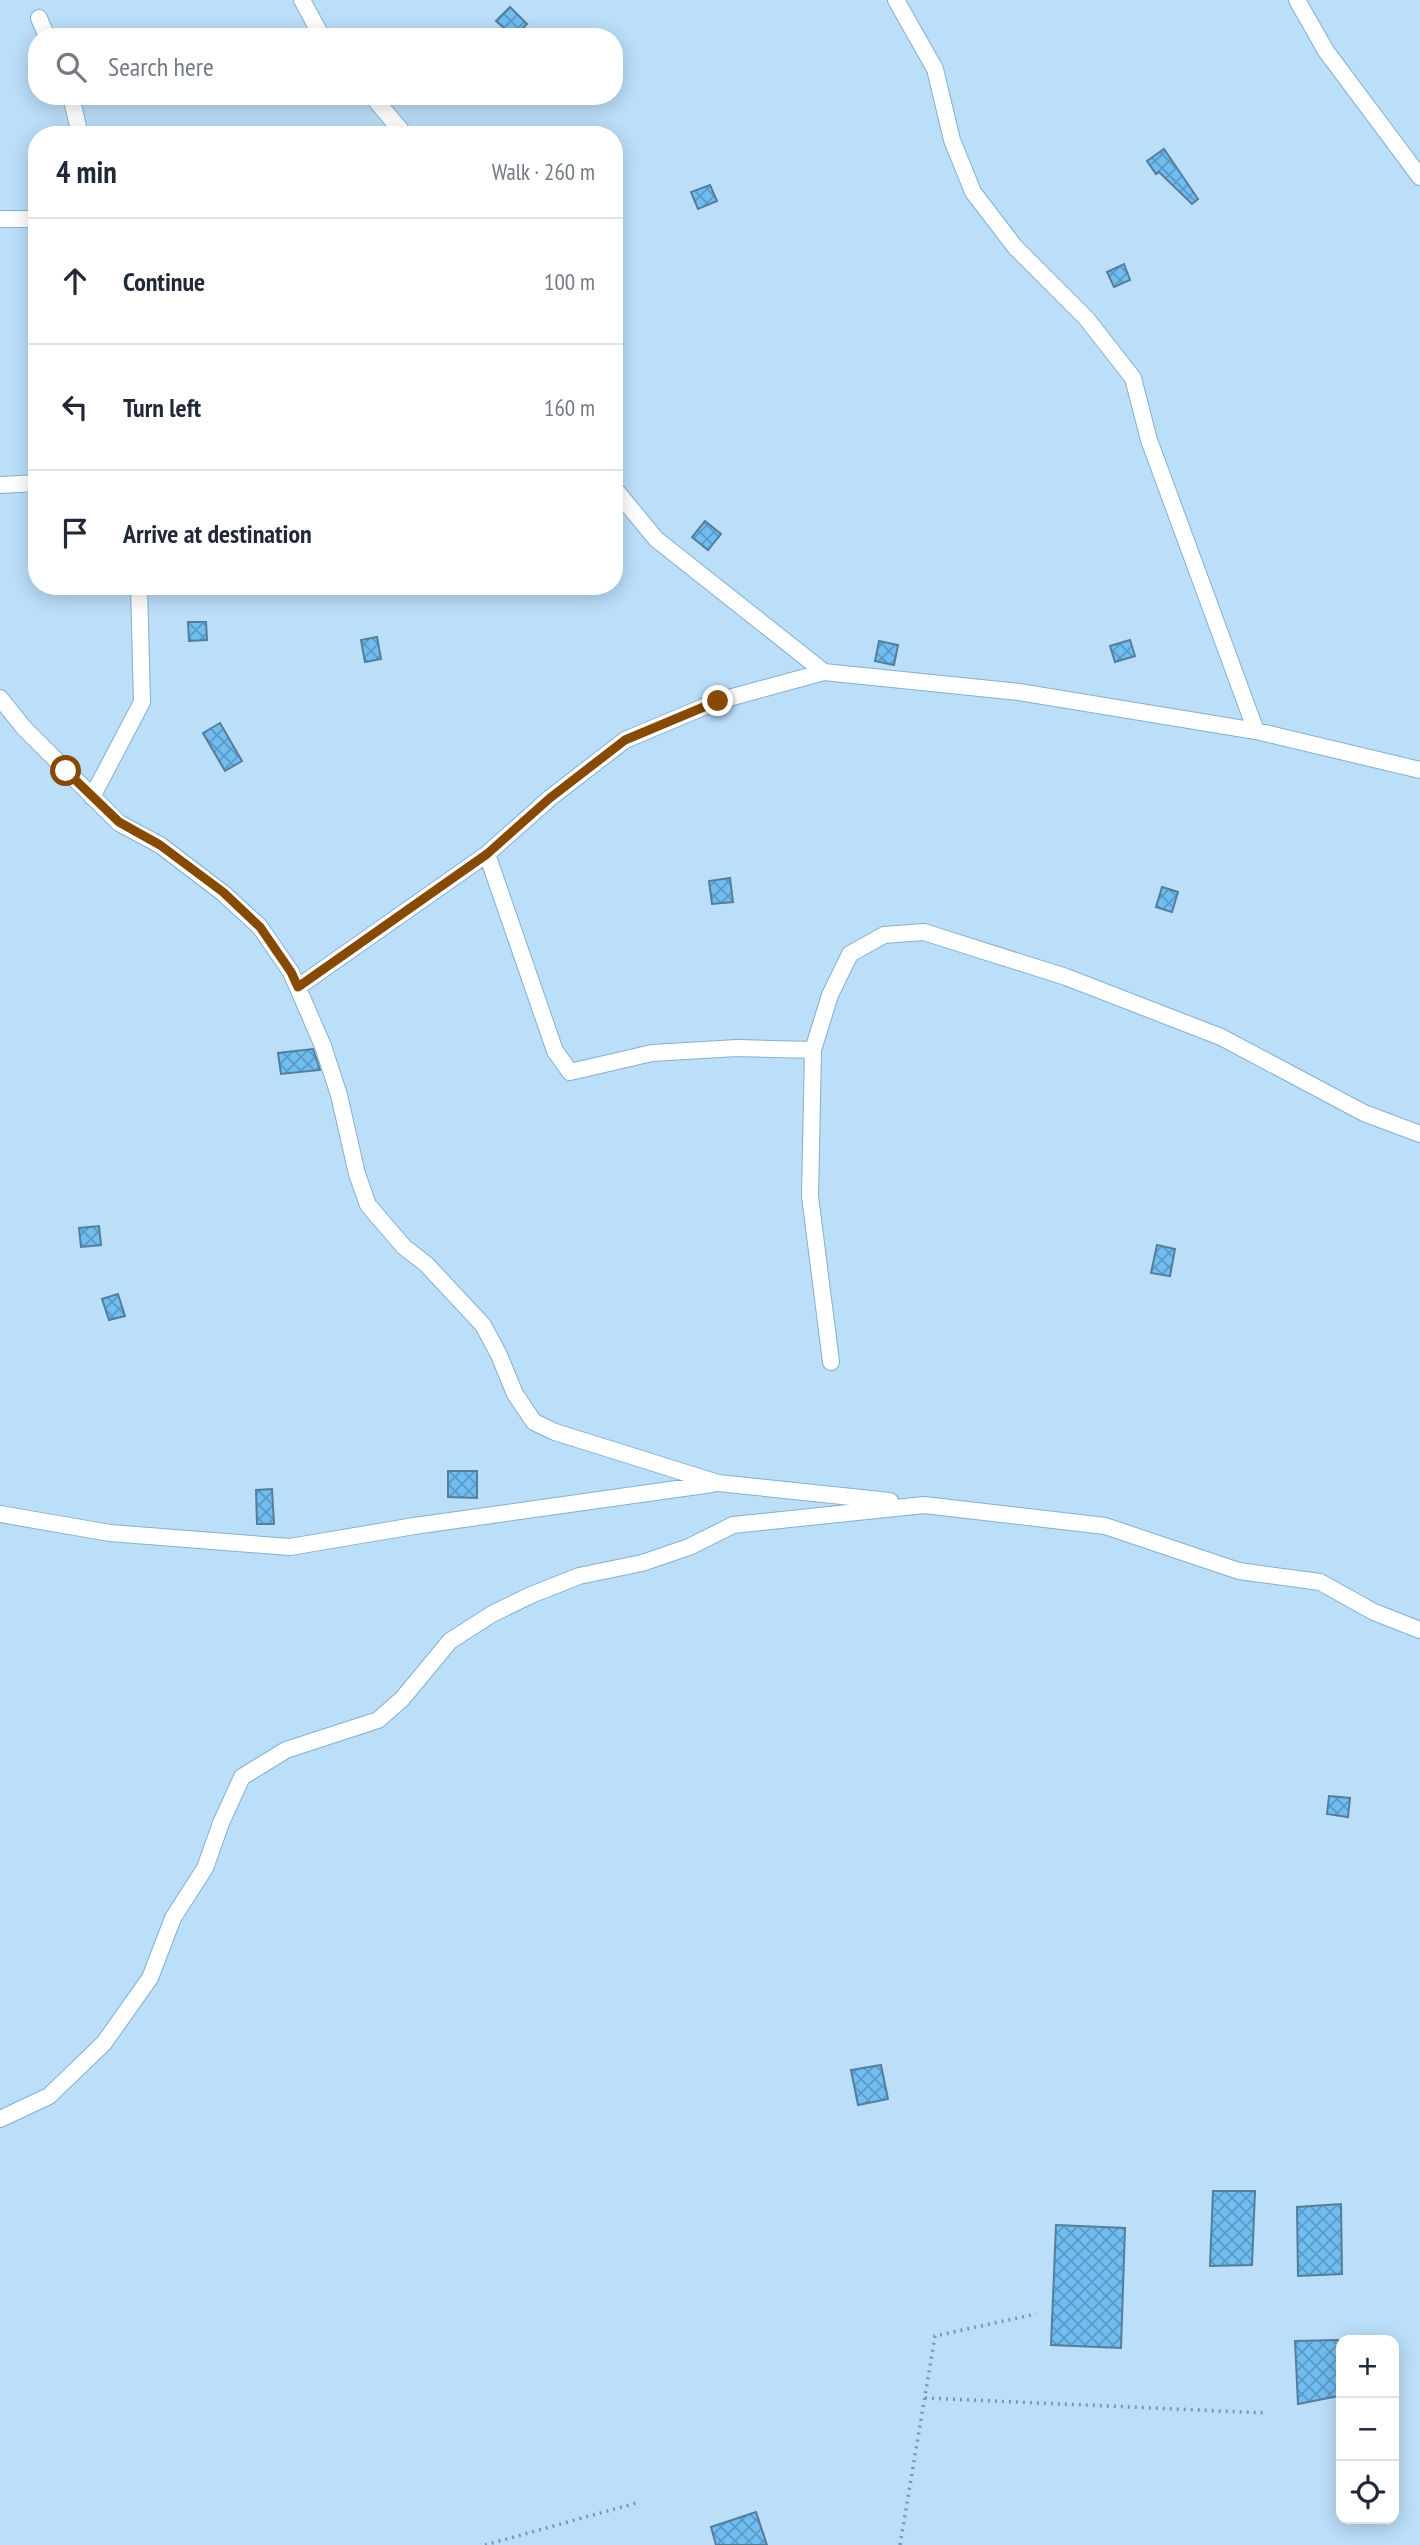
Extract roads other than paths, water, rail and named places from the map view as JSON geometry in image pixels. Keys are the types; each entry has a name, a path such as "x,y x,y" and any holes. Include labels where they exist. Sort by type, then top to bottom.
{"street":[{"path":"302,0 317,28"},
{"path":"896,0 935,69 952,141 973,192 1015,247 1086,318 1133,378 1149,440 1256,731"},
{"path":"1297,0 1326,51 1420,177"},
{"path":"39,18 43,28"},
{"path":"73,105 78,126"},
{"path":"380,105 397,126"},
{"path":"0,219 28,219"},
{"path":"0,485 28,483"},
{"path":"623,499 656,539 824,672"},
{"path":"92,797 142,702 139,595"},
{"path":"298,987 487,854 550,798 625,740 718,701 824,672 1019,692 1256,731 1420,770"},
{"path":"0,698 24,728 119,822 160,845 223,892 260,927 291,972 323,1046 368,1205 404,1247 426,1264 483,1325 515,1394 534,1422 555,1432 718,1483 1105,1525 1239,1571 1321,1582 1374,1612 1420,1630"},
{"path":"487,854 555,1051 570,1072 652,1054 737,1048 813,1050"},
{"path":"831,1362 810,1196 813,1050 830,995 850,954 884,935 924,932 1066,978 1221,1037 1364,1113 1420,1134"},
{"path":"0,1514 110,1533 290,1547 414,1526 718,1483"},
{"path":"0,2119 49,2096 104,2043 150,1978 173,1918 205,1868 221,1823 242,1777 286,1750 378,1720 402,1699 450,1641 492,1614 579,1576 654,1559 689,1547 733,1525 924,1505"}]}
